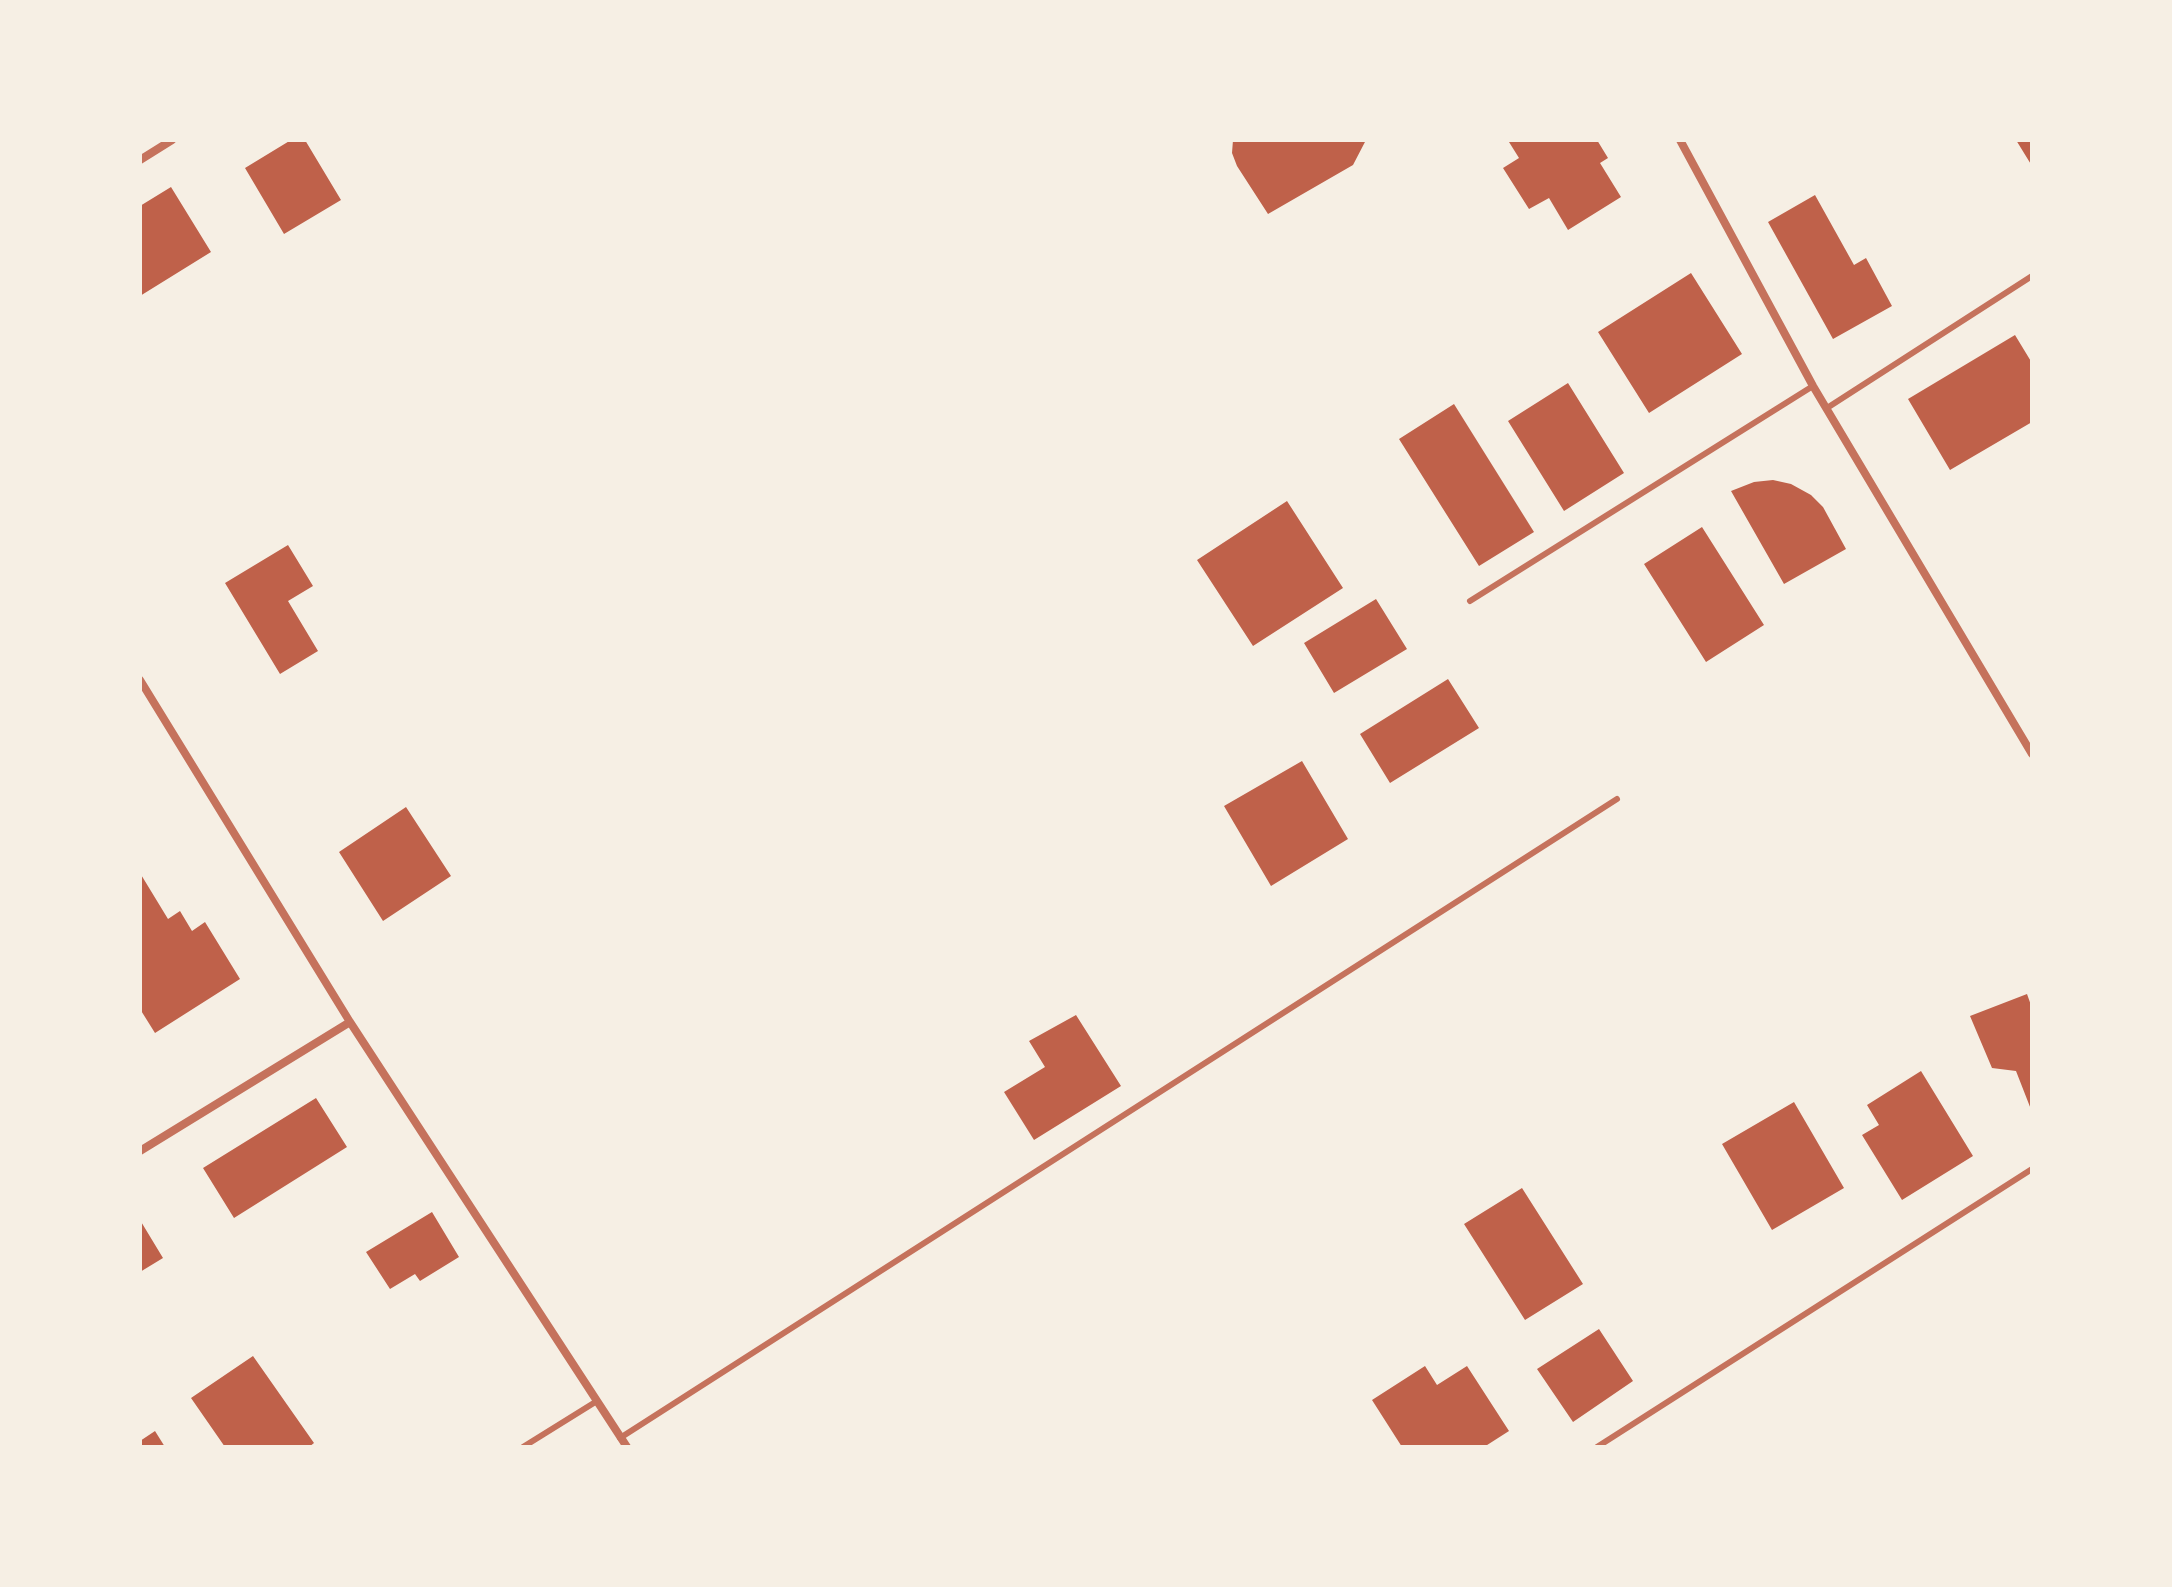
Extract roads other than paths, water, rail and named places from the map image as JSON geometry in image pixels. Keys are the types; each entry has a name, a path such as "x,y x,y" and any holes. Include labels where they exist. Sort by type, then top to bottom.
{"street":[{"path":"140,160 172,140"},
{"path":"1680,140 1813,386 2032,754"},
{"path":"140,680 350,1022 627,1447"},
{"path":"140,1151 350,1022"}],"lane":[{"path":"1827,408 2032,276"},
{"path":"1470,601 1813,386"},
{"path":"620,1438 1617,799"},
{"path":"1597,1447 2032,1169"},
{"path":"523,1447 597,1401"}]}
